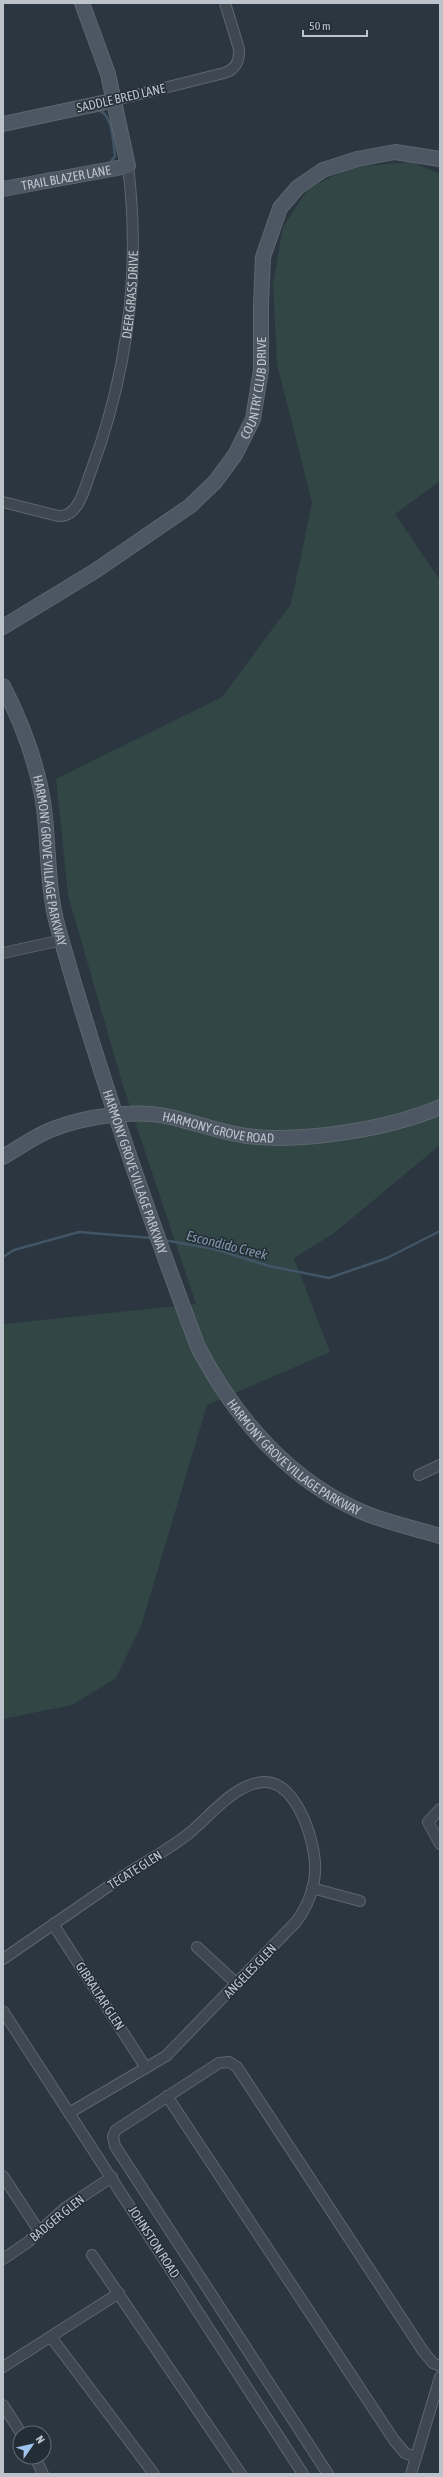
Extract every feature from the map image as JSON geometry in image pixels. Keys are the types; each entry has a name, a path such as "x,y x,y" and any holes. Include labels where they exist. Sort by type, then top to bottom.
{"street":[{"name":"DEER GRASS DRIVE","path":"3,502 58,516 65,516 75,509 88,479 110,416 128,329 134,238 128,166 116,100 101,50 82,3"},
{"name":"SADDLE BRED LANE","path":"3,124 116,100 224,73 236,65 240,54 225,3"},
{"name":"COUNTRY CLUB DRIVE","path":"3,627 95,571 190,506 215,482 235,455 253,419 261,370 260,304 263,257 280,208 298,187 323,170 357,159 395,152 440,159"},
{"name":"TRAIL BLAZER LANE","path":"3,189 128,166"},
{"name":"HARMONY GROVE VILLAGE PARKWAY","path":"3,686 24,732 39,778 44,810 50,890 62,940 125,1147 198,1347 235,1409 262,1440 294,1469 323,1490 367,1514 440,1536"},
{"path":"3,953 62,940"},
{"name":"HARMONY GROVE ROAD","path":"3,1157 53,1129 116,1115 158,1115 247,1136 285,1137 372,1128 399,1122 440,1107"},
{"path":"419,1475 440,1465"},
{"name":"ANGELES GLEN","path":"69,2113 166,2056 296,1922 307,1907 312,1888 314,1854 306,1824 290,1796 266,1782"},
{"name":"TECATE GLEN","path":"3,1959 53,1924 171,1848 243,1788 266,1782"},
{"path":"440,1809 428,1822 440,1844"},
{"path":"312,1888 360,1901"},
{"name":"GIBRALTAR GLEN","path":"53,1924 146,2068"},
{"path":"197,1946 237,1984"},
{"name":"JOHNSTON ROAD","path":"3,2011 112,2177 303,2474"},
{"path":"415,2457 405,2454 394,2440 167,2096 219,2063 229,2062 238,2068 423,2351 433,2363 440,2366"},
{"name":"JOHNSTON ROAD","path":"167,2096 116,2130 113,2136 115,2146 328,2474"},
{"path":"3,2176 39,2231"},
{"name":"BADGER GLEN","path":"3,2259 16,2251 65,2208 112,2177"},
{"path":"92,2255 241,2474"},
{"path":"3,2367 119,2293"},
{"path":"51,2337 154,2474"},
{"path":"411,2474 440,2377"},
{"path":"3,2405 16,2425"},
{"path":"38,2465 43,2474"}],"green space":[{"path":"411,162 440,174 440,481 395,514 440,580 440,1145 333,1234 294,1258 330,1352 207,1405 141,1626 116,1678 72,1705 3,1719 3,1324 196,1304 123,1086 68,895 56,779 222,697 291,604 312,503 277,364 273,284 283,227 308,189 351,167"}],"waterway":[{"path":"98,110 107,117 113,137 115,156 110,163"},
{"path":"37,176 52,173"},
{"name":"Escondido Creek","path":"163,1240 214,1249 269,1266 329,1278 387,1258 440,1231"},
{"name":"Escondido Creek","path":"3,1257 14,1250 79,1232 152,1238"}]}
